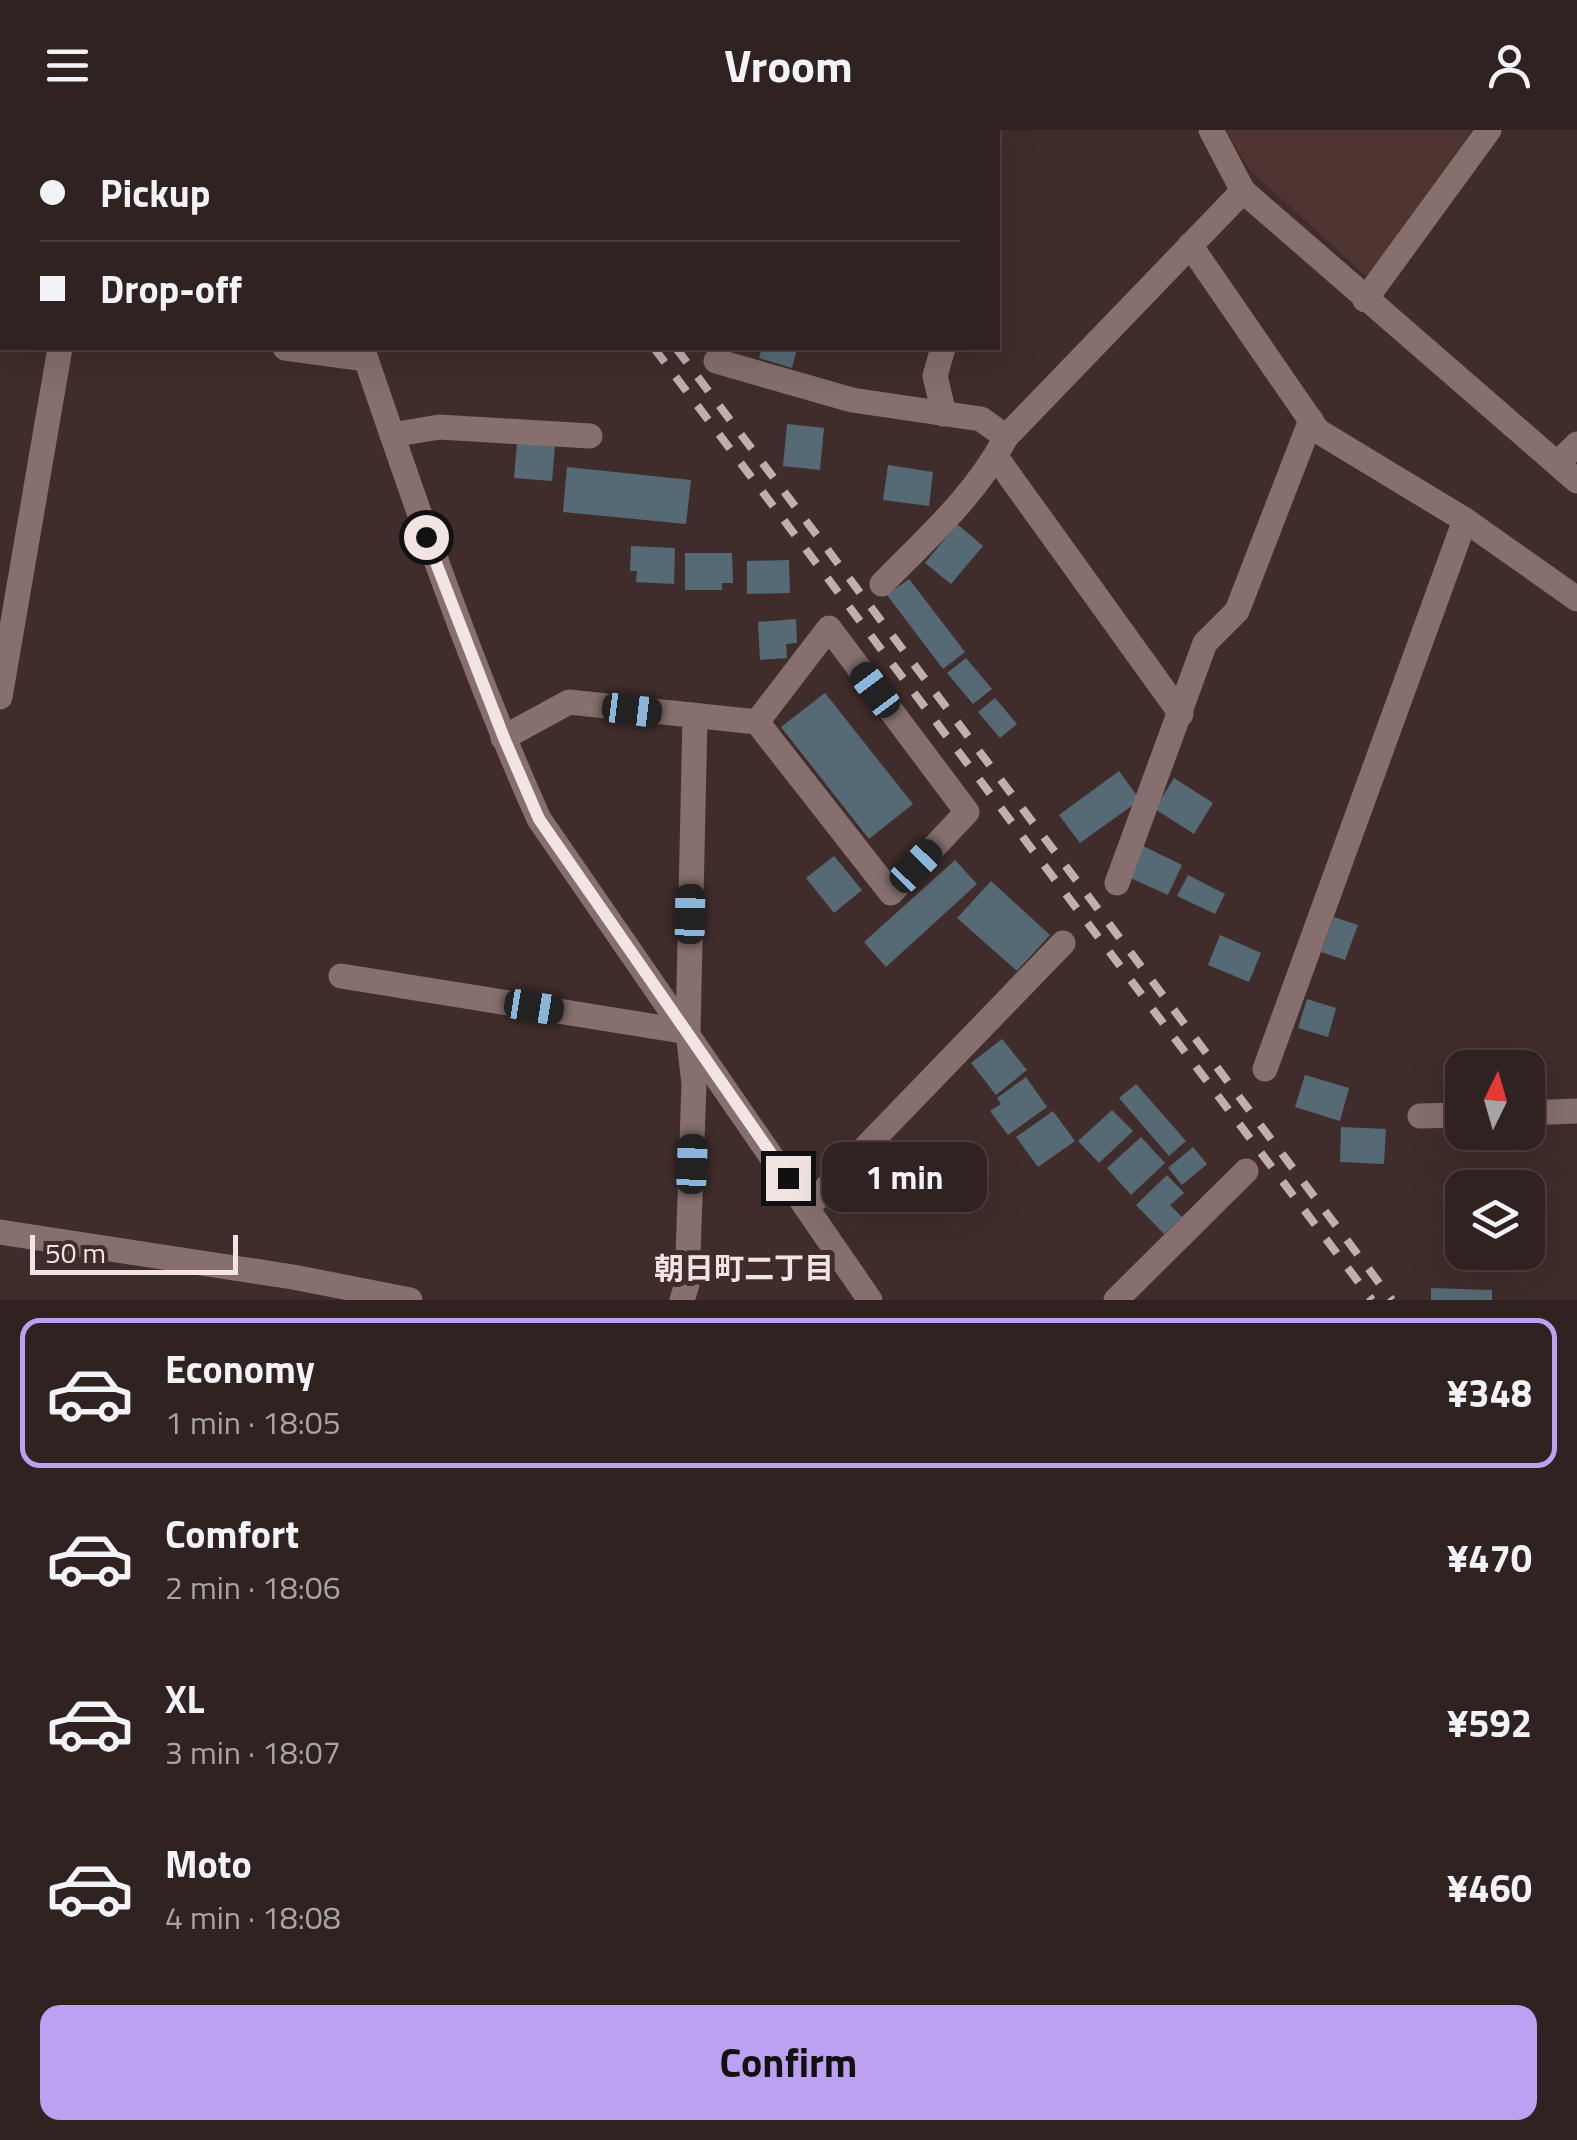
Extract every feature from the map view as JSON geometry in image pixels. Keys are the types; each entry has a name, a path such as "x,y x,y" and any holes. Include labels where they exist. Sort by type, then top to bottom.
{"street":[{"path":"1210,130 1243,191 1568,472 1577,444"},
{"path":"1365,300 1489,130"},
{"path":"882,584 950,514 1001,448 1243,191"},
{"path":"1190,245 1318,431 1465,520 1577,599"},
{"path":"0,697 3,648 60,350"},
{"path":"316,350 363,353 426,537 539,819 870,1300"},
{"path":"942,350 936,376 944,414"},
{"path":"716,361 852,400 981,420 1180,714"},
{"path":"1117,883 1205,643 1237,611 1311,420"},
{"path":"392,435 440,428 590,436"},
{"path":"1265,1069 1465,520"},
{"path":"504,738 570,702 757,722 891,893 968,812 829,628 757,722"},
{"path":"682,1300 687,1284 694,1084 688,1032 695,717"},
{"path":"808,1208 1063,943"},
{"path":"341,976 688,1032"},
{"path":"1545,1112 1577,1111"},
{"path":"1420,1116 1445,1115"},
{"path":"1116,1300 1246,1171"},
{"path":"0,1232 292,1289 410,1300"}],"shaded area":[{"path":"1225,130 1472,130 1367,277 1251,171"}],"building":[{"path":"761,350 796,350 792,368 759,358"},
{"path":"787,424 824,428 820,470 783,466"},
{"path":"517,443 555,445 552,481 514,478"},
{"path":"888,465 933,472 929,506 883,500"},
{"path":"567,467 691,480 686,524 563,512"},
{"path":"957,524 983,546 951,584 925,563"},
{"path":"631,546 675,548 674,584 636,582 637,571 630,571"},
{"path":"685,553 732,553 733,583 722,583 722,590 685,590"},
{"path":"789,560 790,593 747,594 747,561"},
{"path":"909,579 965,652 943,669 887,595"},
{"path":"796,619 797,643 786,644 787,658 760,660 758,622"},
{"path":"966,658 992,689 973,704 947,673"},
{"path":"825,693 913,804 869,839 781,727"},
{"path":"995,698 1017,724 1000,738 978,712"},
{"path":"1119,771 1140,800 1080,843 1059,815"},
{"path":"1174,778 1213,803 1194,834 1155,809"},
{"path":"1141,845 1182,865 1168,895 1126,876"},
{"path":"834,856 862,890 834,913 806,878"},
{"path":"955,860 977,884 886,967 864,942"},
{"path":"1188,875 1225,894 1215,914 1177,896"},
{"path":"991,881 1050,935 1017,971 957,918"},
{"path":"1334,917 1358,925 1345,960 1321,952"},
{"path":"1220,935 1261,953 1249,982 1208,965"},
{"path":"1307,999 1336,1008 1328,1037 1298,1028"},
{"path":"1002,1039 1027,1070 996,1095 971,1063"},
{"path":"1305,1075 1349,1088 1340,1121 1295,1107"},
{"path":"1026,1077 1047,1107 1008,1135 990,1111 1001,1104 997,1098"},
{"path":"1136,1084 1186,1141 1169,1156 1119,1098"},
{"path":"1112,1110 1133,1131 1099,1163 1078,1141"},
{"path":"1053,1111 1075,1141 1038,1167 1016,1137"},
{"path":"1341,1127 1386,1129 1384,1164 1340,1162"},
{"path":"1141,1137 1165,1163 1131,1195 1107,1168"},
{"path":"1193,1147 1207,1164 1182,1185 1168,1168"},
{"path":"1167,1175 1184,1193 1170,1205 1182,1217 1164,1234 1136,1205"},
{"path":"1431,1288 1492,1290 1492,1300 1431,1300"}],"railway":[{"path":"656,350 1372,1300"},
{"path":"678,350 1392,1300"}],"district":[{"name":"朝日町二丁目","path":"744,1268"}],"route":[{"path":"426,537 539,819 788,1178"}]}
